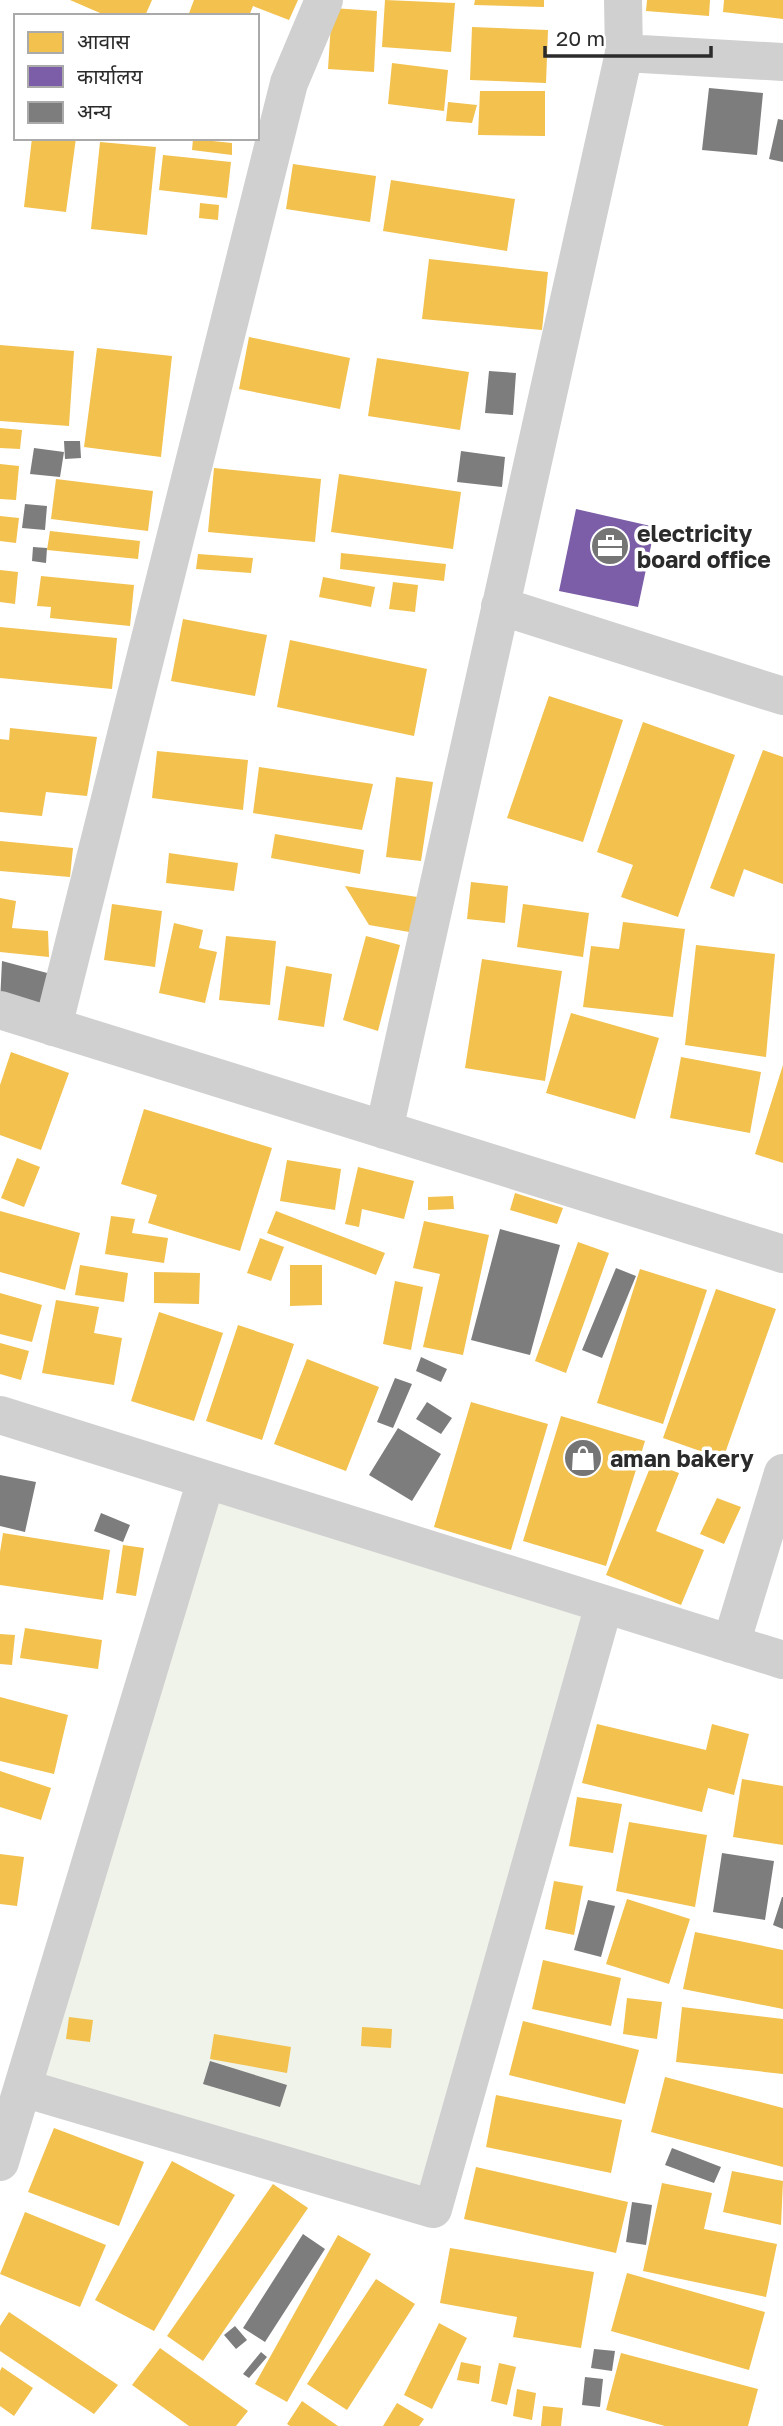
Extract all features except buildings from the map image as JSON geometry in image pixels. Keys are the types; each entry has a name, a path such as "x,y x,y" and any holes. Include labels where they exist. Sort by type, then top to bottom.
{"street":[{"path":"53,1027 289,83 324,0"},
{"path":"384,1130 624,54 622,0"},
{"path":"624,54 783,62"},
{"path":"500,606 783,696"},
{"path":"0,1010 783,1254"},
{"path":"0,1415 783,1660"},
{"path":"731,1644 783,1473"},
{"path":"0,2162 206,1480"},
{"path":"23,2088 433,2209 604,1605"}],"shaded area":[{"path":"206,1480 604,1605 433,2209 23,2088"}],"place":[{"name":"electricity board office","path":"610,546"},
{"name":"aman bakery","path":"583,1458"}]}
